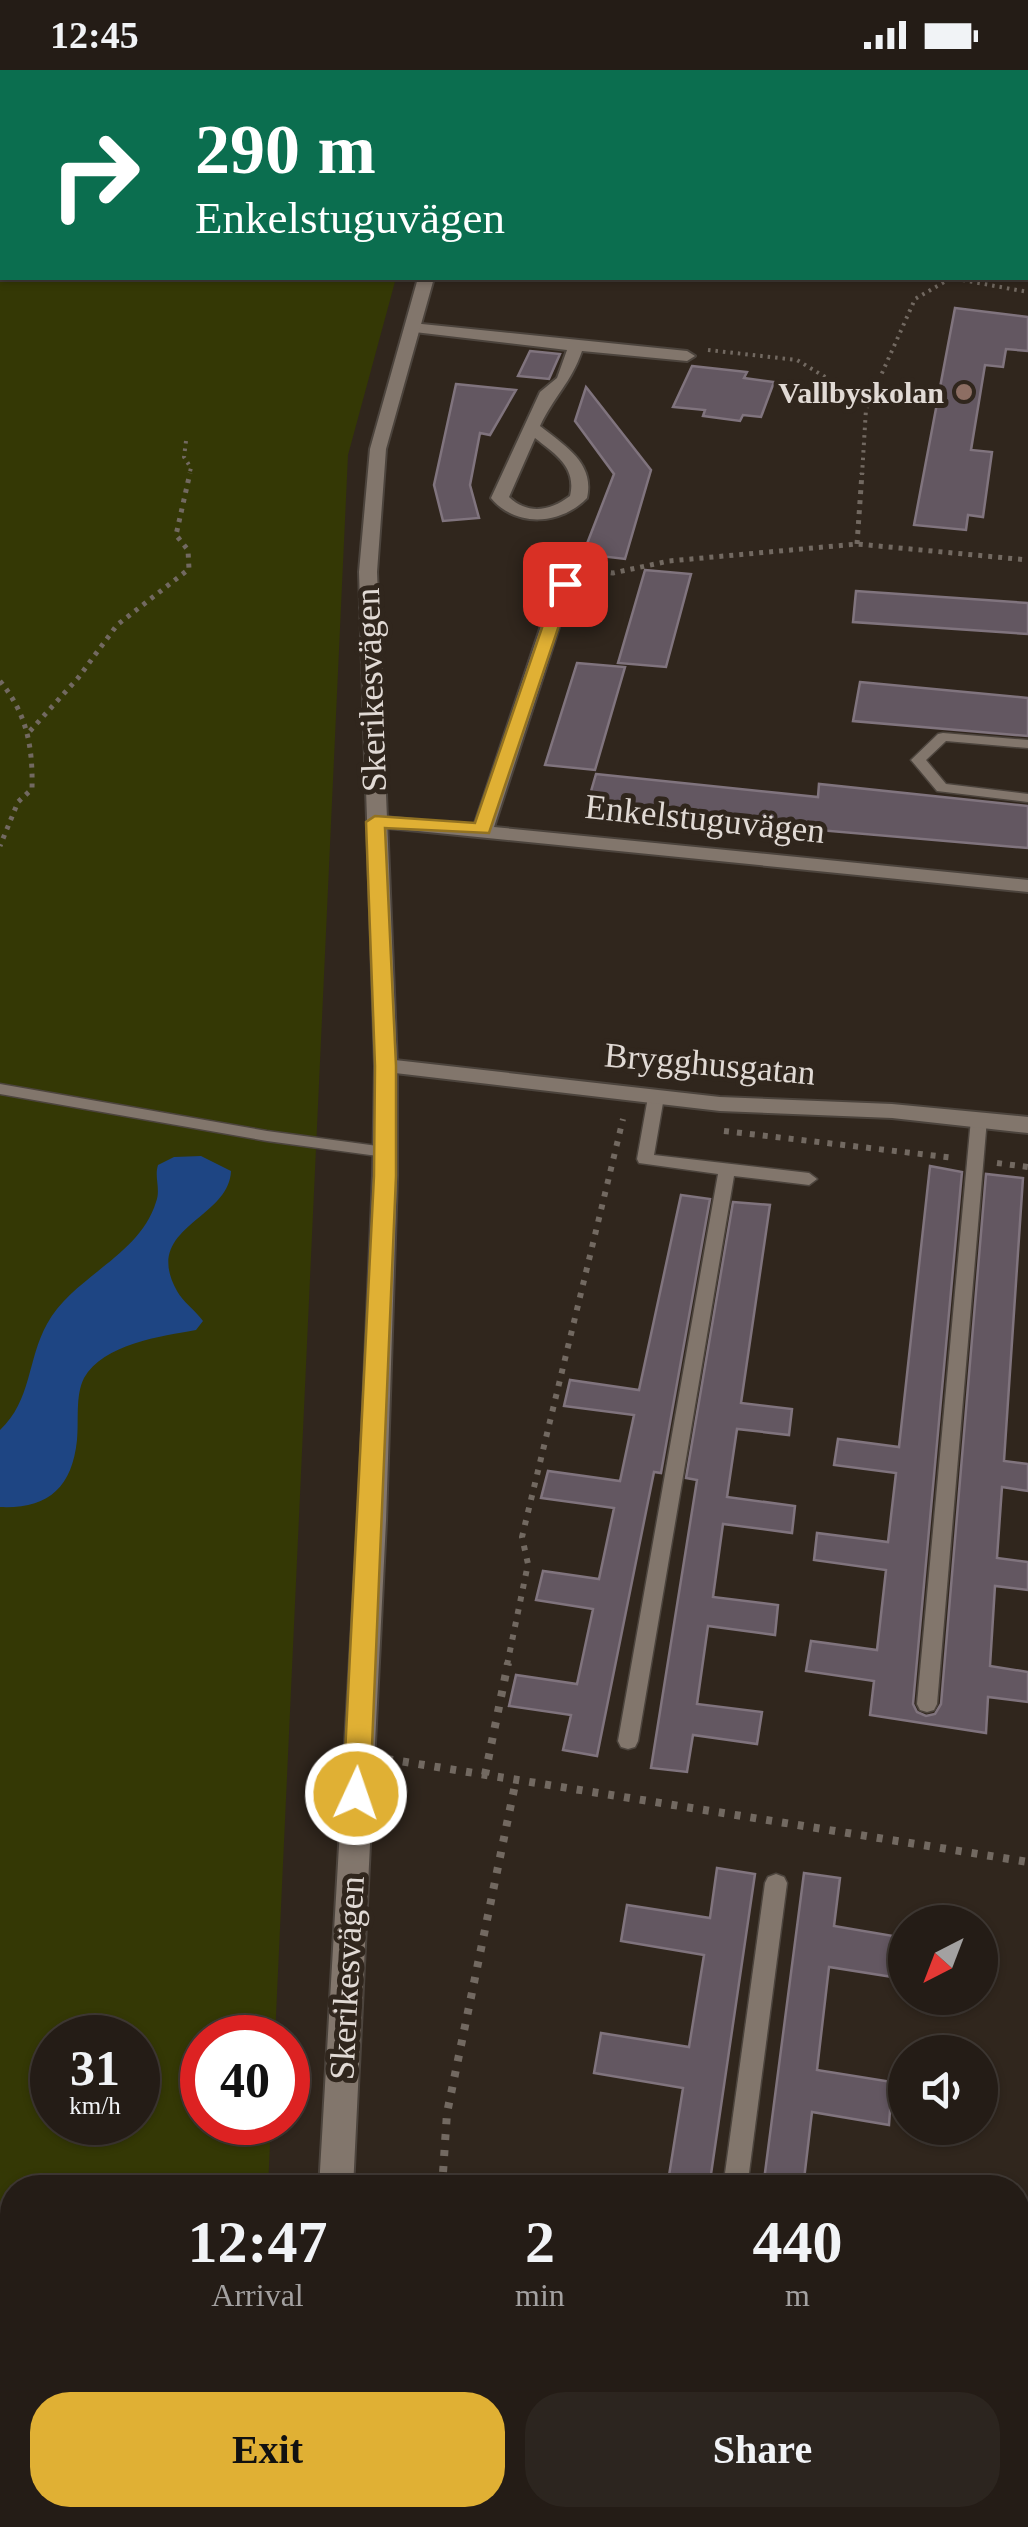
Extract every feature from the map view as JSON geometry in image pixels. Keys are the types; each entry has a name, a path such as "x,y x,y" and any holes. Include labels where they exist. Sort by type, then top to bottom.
{"street":[{"path":"982,70 1011,70"},
{"name":"Skerikesvägen","path":"337,2175 372,1521 385,1152 386,1066 368,623 371,508 378,450 425,280"},
{"path":"412,328 687,356"},
{"path":"532,427 572,460 582,482 578,498 555,513 522,512 500,498 532,427 548,392 564,380 576,346"},
{"path":"483,830 570,566"},
{"name":"Enkelstuguvägen","path":"375,822 1028,886"},
{"name":"Brygghusgatan","path":"386,1066 656,1097 1028,1125"}],"lane":[{"path":"1028,744 943,737 918,760 942,788 1028,798"},
{"path":"0,1089 267,1136 385,1152"},
{"path":"656,1097 645,1159 809,1179"},
{"path":"927,1704 980,1120"},
{"path":"628,1741 728,1170"},
{"path":"737,2175 776,1884"}],"path":[{"path":"857,544 866,409 915,299 948,280"},
{"path":"962,280 1028,292"},
{"path":"659,352 700,349 786,357 804,363 856,396 870,399"},
{"path":"30,731 118,626 190,569 188,550 176,535 191,468 184,457 186,440"},
{"path":"570,566 613,573 668,562 857,544 1028,560"},
{"path":"0,681 17,700 30,731 32,789 18,802 0,846"},
{"path":"485,1775 528,1564 522,1536 622,1119"},
{"path":"817,1142 1028,1167"},
{"path":"358,1754 1028,1862"},
{"path":"443,2175 447,2113 516,1780"}],"green space":[{"path":"0,280 395,280 348,455 276,2015 180,2015 180,2145 270,2145 269,2175 0,2175"}],"water":[{"path":"201,1156 231,1171 227,1188 178,1238 170,1252 169,1269 177,1291 203,1321 196,1330 119,1349 93,1366 81,1385 74,1457 63,1483 44,1500 0,1507 0,1430 24,1393 47,1324 58,1307 121,1252 148,1221 157,1197 158,1165 174,1157"}],"building":[{"path":"955,308 1028,317 1028,351 1006,349 1003,367 985,365 971,450 992,452 983,517 968,515 966,530 914,525"},
{"path":"530,351 560,354 549,379 518,376"},
{"path":"692,366 747,372 744,378 774,382 761,417 743,415 740,421 703,416 705,410 673,407"},
{"path":"456,384 516,390 490,435 480,433 470,485 479,518 443,521 434,485"},
{"path":"586,387 651,470 625,559 583,554 614,474 575,421"},
{"path":"645,570 691,574 666,667 618,663"},
{"path":"856,591 1028,603 1028,634 853,622"},
{"path":"577,663 625,667 595,770 545,765"},
{"path":"860,682 1028,698 1028,736 853,721"},
{"path":"596,774 818,797 819,784 1028,806 1028,848 796,828 795,834 585,812"},
{"path":"930,1166 962,1172 913,1704 917,1712 926,1716 935,1714 941,1704 986,1174 1023,1178 1004,1461 1028,1464 1028,1491 1002,1487 997,1558 1028,1562 1028,1590 995,1586 990,1666 1028,1672 1028,1702 988,1697 986,1733 870,1715 874,1681 806,1671 811,1641 877,1650 886,1570 814,1560 817,1533 888,1542 896,1473 834,1465 838,1439 899,1447"},
{"path":"681,1195 710,1199 661,1473 654,1472 597,1756 563,1750 571,1715 509,1706 516,1675 577,1684 593,1609 536,1600 543,1571 599,1579 614,1508 541,1498 548,1471 620,1481 634,1415 564,1406 570,1380 639,1390"},
{"path":"733,1202 770,1205 741,1403 792,1409 789,1435 737,1429 727,1497 795,1506 792,1533 723,1524 713,1597 778,1605 775,1635 708,1626 697,1704 762,1712 757,1744 693,1735 687,1772 651,1768 697,1480 686,1478"},
{"path":"717,1868 755,1874 711,2175 669,2175 683,2088 594,2073 601,2033 689,2047 704,1955 621,1941 627,1905 710,1918"},
{"path":"804,1873 840,1878 834,1926 888,1935 888,1976 829,1967 817,2070 888,2081 888,2125 812,2112 805,2175 765,2175"}],"place":[{"name":"Vallbyskolan","path":"964,392"}],"route":[{"path":"356,1794 372,1521 385,1176 386,1066 375,822 483,830 565,584"}]}
